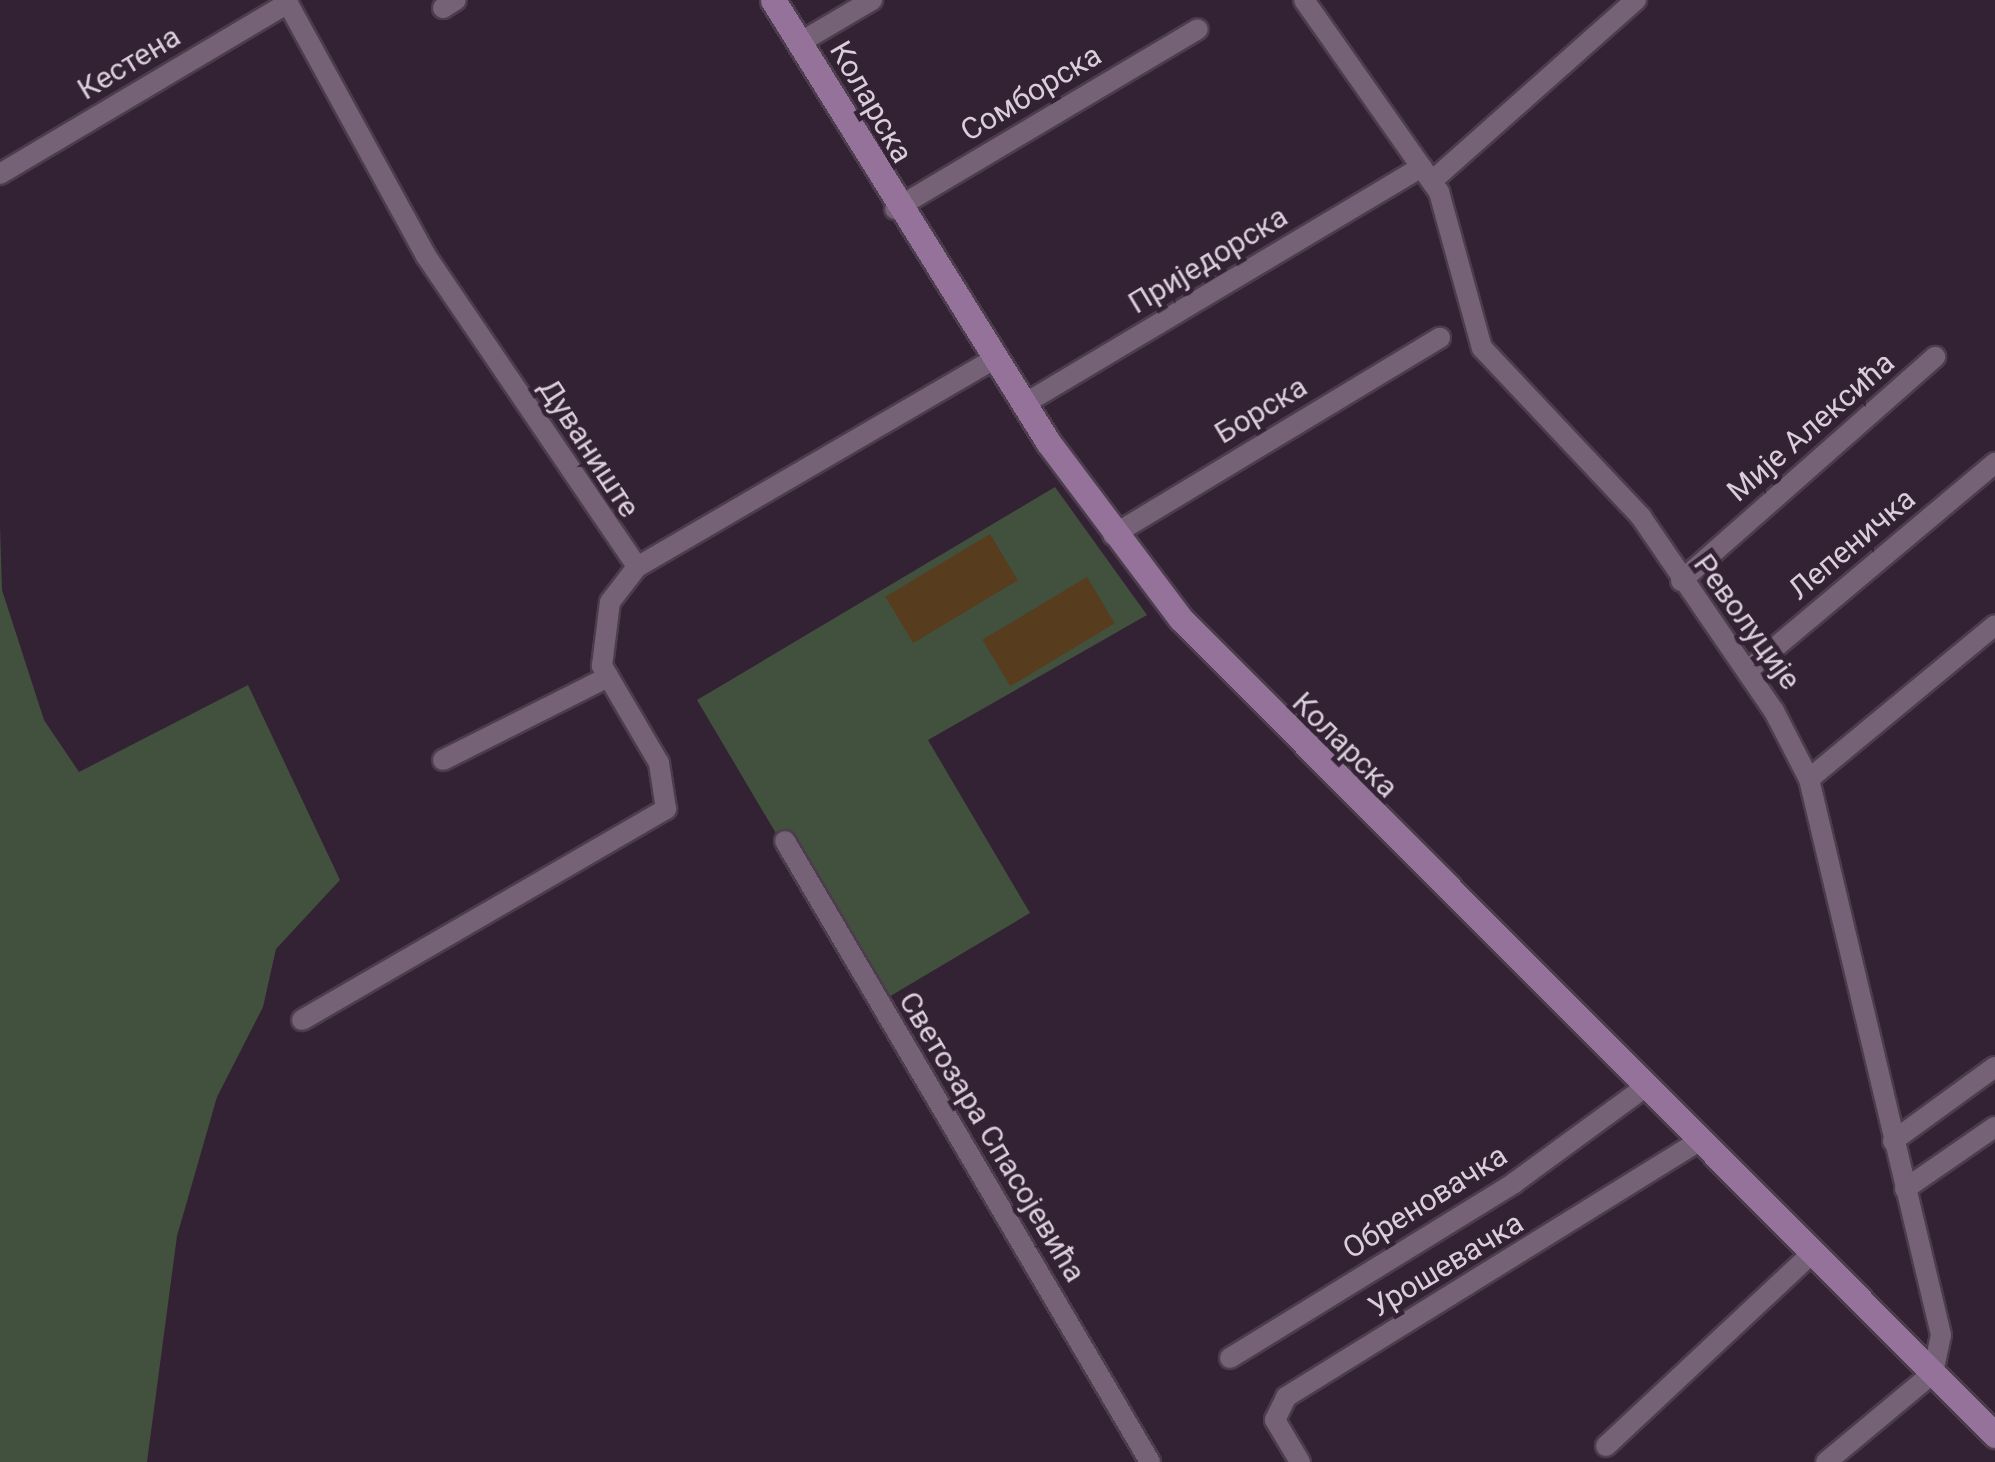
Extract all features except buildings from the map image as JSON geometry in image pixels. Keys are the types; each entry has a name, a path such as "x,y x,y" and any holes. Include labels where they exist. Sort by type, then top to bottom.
{"main road":[{"name":"Коларска","path":"773,0 895,209 1113,535 1240,684 1934,1373 1990,1421"}],"street":[{"path":"799,44 872,0"},
{"name":"Приједорска","path":"1024,404 1427,174 1636,0"},
{"name":"Револуције","path":"1306,1 1427,174 1482,348 1618,488 1747,671 1809,779 1941,1335 1934,1373"},
{"name":"Кестена","path":"0,174 287,2"},
{"name":"Дуваниште","path":"287,2 426,256 637,567"},
{"name":"Сомборска","path":"895,209 1198,30"},
{"name":"Борска","path":"1113,535 1440,338"},
{"name":"Мије Алексића","path":"1681,581 1935,357"},
{"path":"302,1020 653,823 669,787 608,677 608,612 637,567 994,359"},
{"name":"Лепеничка","path":"1747,671 1995,463"},
{"path":"1809,779 1995,624"},
{"path":"443,760 608,677"},
{"name":"Светозара Спасојевића","path":"785,841 1150,1462"},
{"path":"1893,1142 1995,1067"},
{"name":"Обреновачка","path":"1230,1358 1596,1130 1644,1088"},
{"path":"1905,1189 1995,1128"},
{"name":"Урошевачка","path":"1300,1462 1275,1420 1286,1397 1699,1140"},
{"path":"1606,1446 1812,1253"},
{"path":"1826,1462 1934,1373"}],"green space":[{"path":"1055,487 1147,615 928,740 1030,913 877,1004 697,700"},
{"path":"0,526 2,590 44,720 79,772 248,685 340,880 276,949 263,1007 217,1097 177,1236 147,1462 0,1462"}]}
